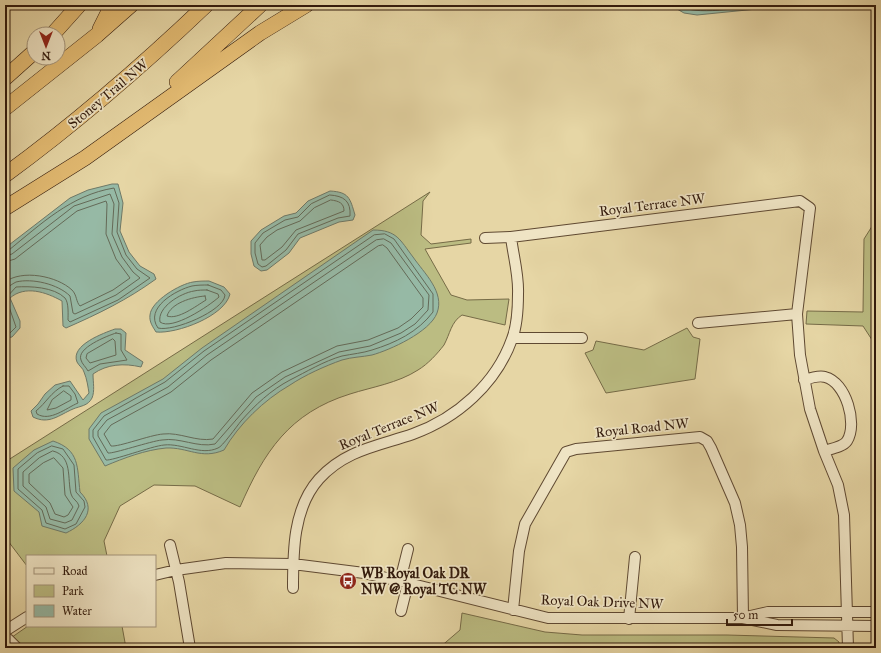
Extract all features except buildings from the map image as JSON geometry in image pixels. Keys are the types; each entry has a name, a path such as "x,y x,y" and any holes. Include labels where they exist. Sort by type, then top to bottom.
{"highway":[{"path":"60,26 79,5"},
{"path":"97,35 112,5"},
{"path":"5,108 97,35 131,5"},
{"name":"Stoney Trail NW","path":"5,175 62,133 151,57 206,5"},
{"path":"85,158 192,69 260,5"},
{"path":"5,208 85,158 260,33 306,5"},
{"path":"5,78 26,59"}],"street":[{"name":"Royal Terrace NW","path":"293,588 293,564 300,514 309,494 318,480 334,464 349,455 368,447 411,434 448,418 464,406 488,380 501,363 513,338 518,292 511,237 800,200 810,208 797,314 800,355 810,409 824,452 838,485 844,514 848,648"},
{"path":"485,238 511,237"},
{"path":"698,323 797,314"},
{"path":"513,338 582,338"},
{"path":"804,380 824,376 832,380 842,390 848,401 850,423 847,441 844,445 824,452"},
{"name":"Royal Road NW","path":"513,610 519,551 525,524 566,452 576,449 700,437 707,441 711,448 735,503 742,547 742,618"},
{"path":"170,545 190,648"},
{"path":"401,611 408,549"},
{"path":"630,619 634,557"},
{"name":"Royal Oak Drive NW","path":"156,575 176,570 226,563 293,564 364,573 548,618 742,618 777,625 876,626"},
{"name":"Royal Oak Drive NW","path":"742,618 768,612 876,612"},
{"path":"16,648 6,635 26,618"}],"green space":[{"path":"430,192 423,201 421,235 431,244 471,239 471,243 425,249 451,295 467,300 509,299 505,325 462,315 455,321 444,345 422,368 402,378 329,402 310,412 281,437 269,452 249,487 240,507 195,486 154,485 120,506 104,541 107,555 26,555 26,565 5,537 5,462"},
{"path":"876,220 876,346 863,326 806,324 807,311 863,312 864,239"},
{"path":"687,328 693,337 700,339 695,379 606,393 585,353 593,350 596,341 644,350"},
{"path":"462,613 545,632 582,635 727,635 834,638 839,642 839,648 439,648 460,630"},
{"path":"27,627 122,627 126,648 5,648 5,642"}],"water":[{"path":"676,5 797,5 697,15 684,13 677,9"},
{"path":"118,184 123,203 120,231 129,252 140,266 154,274 156,279 134,294 112,306 66,328 63,326 62,301 36,291 16,294 10,298 20,321 20,328 12,337 5,338 5,248 70,198 88,190"},
{"path":"330,191 341,193 348,197 355,215 353,220 339,222 300,238 289,253 267,270 261,271 254,266 251,254 251,241 261,230 284,216 296,213 308,201"},
{"path":"373,230 388,232 397,237 428,276 436,290 439,305 437,313 426,327 399,345 372,355 342,360 315,371 296,381 280,391 253,413 237,431 224,450 208,454 174,448 158,449 135,455 105,466 89,439 89,429 101,413 163,379 202,348"},
{"path":"209,281 224,287 230,294 226,302 219,310 199,322 187,327 165,332 156,332 150,318 155,304 167,294 187,283"},
{"path":"115,329 121,329 126,333 125,350 143,362 141,367 116,365 104,368 93,374 94,386 92,398 88,403 49,420 33,417 31,411 45,394 55,385 70,381 83,400 89,393 87,380 77,362 76,356 78,350 83,345 103,333"},
{"path":"53,441 62,445 73,454 76,460 80,492 88,504 88,510 83,521 66,533 42,526 39,512 14,491 13,468 34,450"}],"place":[{"name":"WB Royal Oak DR NW @ Royal TC NW","path":"348,581"}]}
